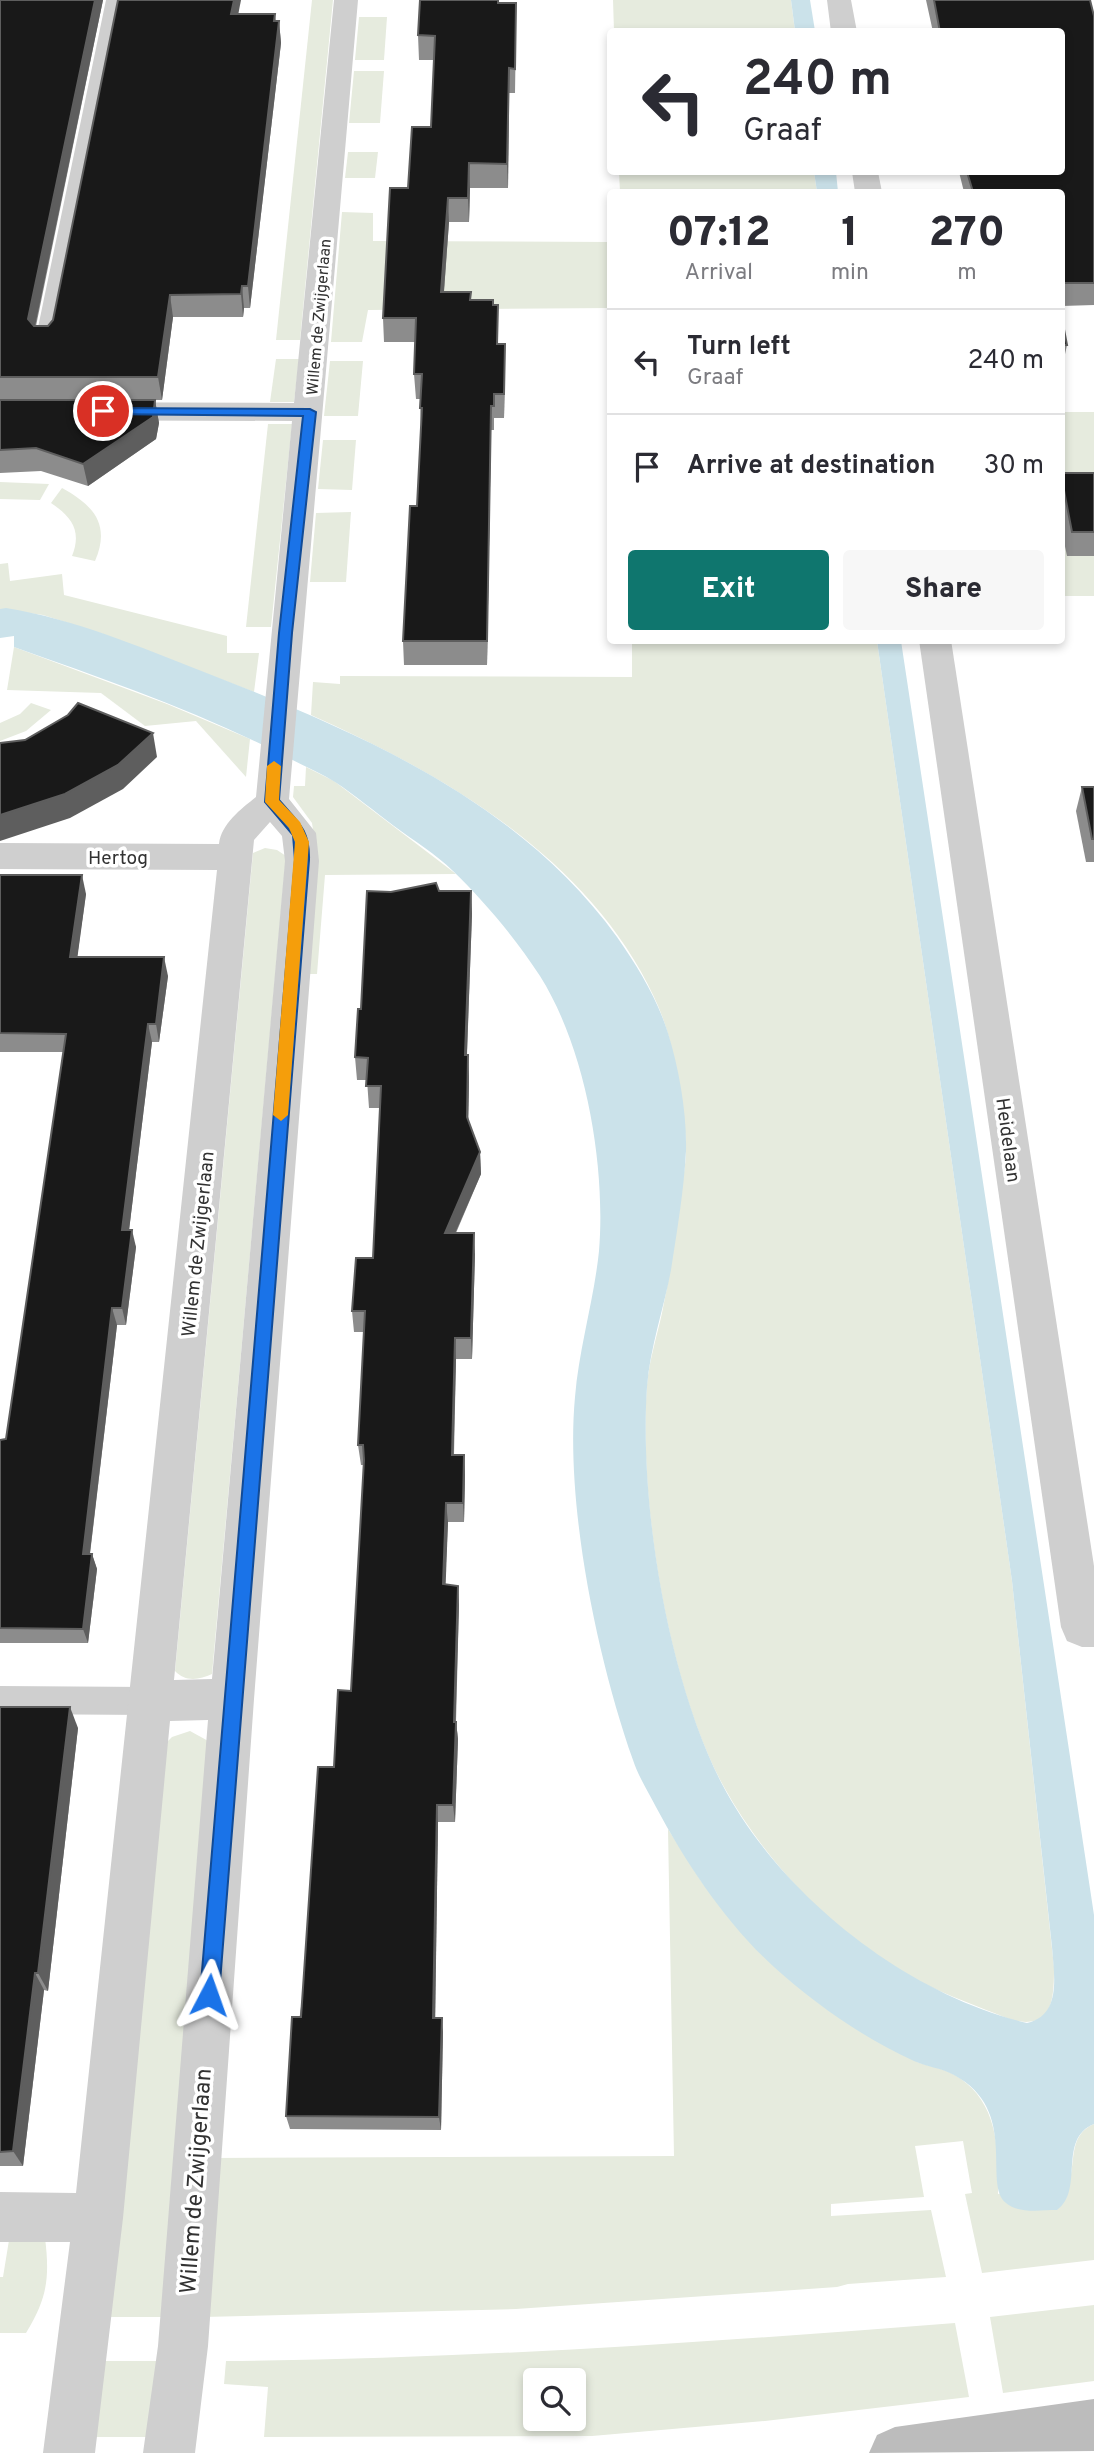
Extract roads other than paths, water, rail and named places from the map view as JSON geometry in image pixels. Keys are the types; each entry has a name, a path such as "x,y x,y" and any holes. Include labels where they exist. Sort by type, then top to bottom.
{"street":[{"name":"Willem de Zwijgerlaan","path":"69,2453 98,2218 237,838 273,789 284,644 310,412 346,0"},
{"path":"839,0 843,28"},
{"path":"0,411 310,412"},
{"name":"Heidelaan","path":"936,644 1082,1627 1094,1627"},
{"name":"Willem de Zwijgerlaan","path":"169,2453 184,2332 232,1699 302,860 299,833 273,789"},
{"name":"Hertog","path":"0,856 235,857"},
{"path":"149,1701 232,1699"},
{"path":"0,2217 98,2218"},
{"path":"895,2453 1094,2425"}],"lane":[{"path":"45,342 115,0"},
{"path":"0,1700 149,1701"}],"water":[{"path":"791,0 810,0 815,28 795,28"},
{"path":"814,175 836,175 838,189 817,189"},
{"path":"0,609 32,613 82,626 156,653 319,719 431,775 483,808 532,846 577,888 617,937 646,983 664,1020 676,1061 684,1106 686,1151 682,1196 671,1270 649,1372 646,1433 648,1484 661,1590 686,1694 703,1742 722,1784 747,1825 777,1864 812,1901 850,1934 892,1964 936,1989 981,2009 1027,2023 1038,2019 1051,2003 1054,1981 1052,1947 1012,1581 877,644 901,644 1094,1915 1094,2124 1083,2131 1077,2141 1069,2190 1065,2201 1057,2210 1023,2210 1006,2203 997,2180 993,2126 987,2107 974,2090 954,2075 914,2061 841,2020 806,1994 756,1950 694,1872 635,1766 596,1629 579,1532 575,1485 575,1397 599,1251 596,1146 581,1073 570,1038 540,976 499,921 453,871 342,787 247,737 148,696 14,647 14,636 0,638"}]}
